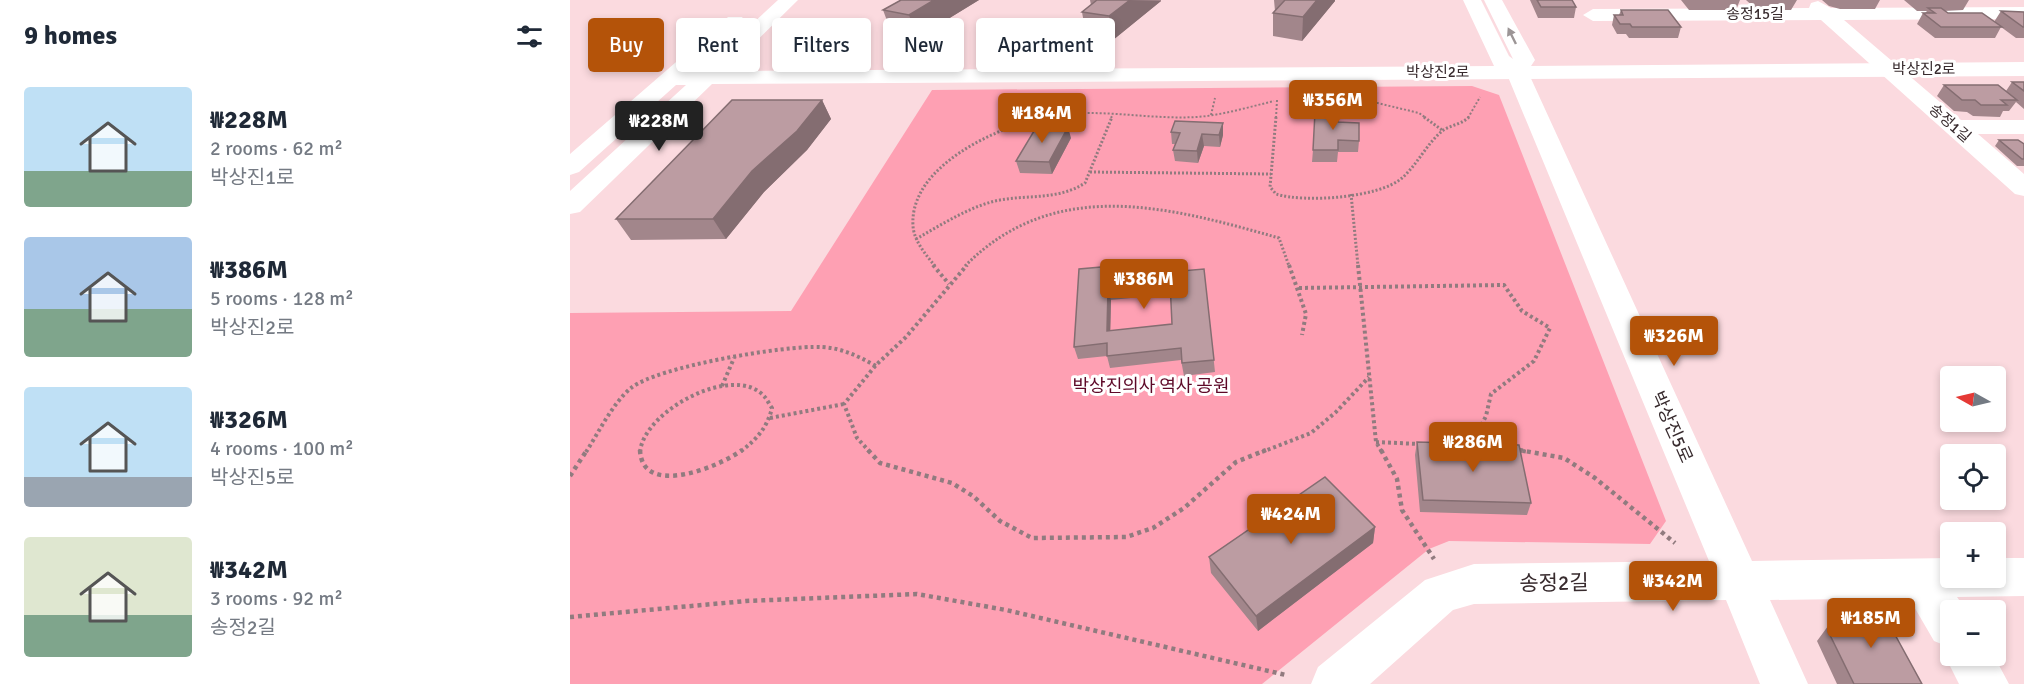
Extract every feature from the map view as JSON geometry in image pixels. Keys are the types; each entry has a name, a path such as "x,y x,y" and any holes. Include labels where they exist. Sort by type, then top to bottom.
{"street":[{"path":"760,27 789,0"},
{"path":"1472,0 1514,64"},
{"path":"1493,0 1514,64"},
{"name":"송정1길","path":"1809,0 2024,188"},
{"path":"570,167 751,7"},
{"name":"송정15길","path":"1589,7 1825,14 2024,13"},
{"name":"송정15길","path":"1589,7 1606,35"},
{"name":"박상진2로","path":"1882,64 2024,57"},
{"name":"박상진2로","path":"760,72 1514,64 1882,64 2024,69"},
{"name":"박상진5로","path":"1514,64 1784,684"},
{"path":"570,206 713,72"},
{"name":"박상진2로","path":"677,73 713,72"},
{"path":"1955,128 2024,127"},
{"name":"송정2길","path":"1335,684 1440,594 1474,584 2024,577"},
{"path":"1921,579 1940,610"},
{"path":"1974,666 1985,684"}],"path":[{"path":"1277,100 1270,187 1276,194 1286,196 1351,194 1376,192 1392,185 1413,168 1442,130 1465,123 1471,117 1483,92"},
{"path":"949,284 916,239 912,213 919,195 945,164 972,144 1009,128 1050,116 1074,113 1195,117 1217,115 1277,100 1287,100"},
{"path":"1366,100 1419,113 1442,130"},
{"path":"916,239 984,205 1074,190 1085,183 1113,114"},
{"path":"1090,172 1271,174"},
{"path":"1351,194 1376,442 1397,479 1402,510 1436,562"},
{"path":"770,418 844,404 876,366 904,339 949,284 988,244 1017,225 1054,213 1117,206 1181,212 1279,238 1299,288 1306,314 1302,336"},
{"path":"1299,288 1504,285 1516,306 1525,315 1550,328 1540,356 1532,366 1491,394 1486,416 1471,446"},
{"path":"570,476 632,387 653,375 784,347 822,347 850,352 876,366"},
{"path":"722,386 734,357"},
{"path":"844,404 857,438 880,463 952,483 973,496 1000,521 1032,538 1126,537 1154,528 1176,513 1236,462 1311,433 1336,412 1369,377"},
{"path":"740,385 755,388 766,395 771,405 770,418 763,432 751,446 712,469 691,476 670,477 654,473 643,465 639,453 642,440 651,425 682,400 722,386 740,385"},
{"path":"1376,442 1424,444"},
{"path":"1460,445 1482,447"},
{"path":"1513,449 1564,458 1595,478 1677,544"},
{"path":"570,617 746,601 917,594 1006,610 1286,675"}],"green space":[{"name":"박상진의사 역사 공원","path":"1472,86 1499,95 1666,521 1650,544 1449,541 1429,549 1262,684 570,684 570,313 791,311 932,90"}],"building":[{"path":"901,0 934,0 909,15 883,10"},
{"path":"1097,0 1130,0 1109,16 1082,12"},
{"path":"1285,0 1317,0 1303,17 1273,13"},
{"path":"1537,0 1572,0 1576,7 1541,7"},
{"path":"1928,8 1941,8 1948,13 1982,13 2002,27 1941,27 1923,13 1935,13"},
{"path":"1621,10 1668,10 1681,27 1632,27 1630,24 1620,24 1614,15 1623,15"},
{"path":"2001,11 2024,12 2024,27 2023,27"},
{"path":"2012,82 2024,82 2024,91"},
{"path":"1944,85 1998,85 2017,100 2001,100 2007,105 1981,105 1975,100 1962,100"},
{"path":"732,100 822,100 797,131 752,171 713,219 616,219"},
{"path":"1315,112 1338,112 1338,122 1359,123 1359,141 1338,140 1338,150 1313,150"},
{"path":"1175,121 1223,123 1219,135 1202,134 1197,151 1173,150 1180,133 1171,132"},
{"path":"1037,126 1068,127 1049,162 1016,161"},
{"path":"1999,140 2018,140 2024,144 2024,159 2022,159"},
{"path":"1169,261 1170,272 1204,269 1214,360 1182,363 1181,348 1107,356 1107,343 1074,347 1079,269","holes":["1170,282 1172,324 1107,331 1108,288"]},
{"path":"1417,442 1519,445 1531,503 1423,500"},
{"path":"1325,477 1375,527 1256,616 1209,557"},
{"path":"1842,611 1882,611 1922,684 1854,684 1828,631"}]}
